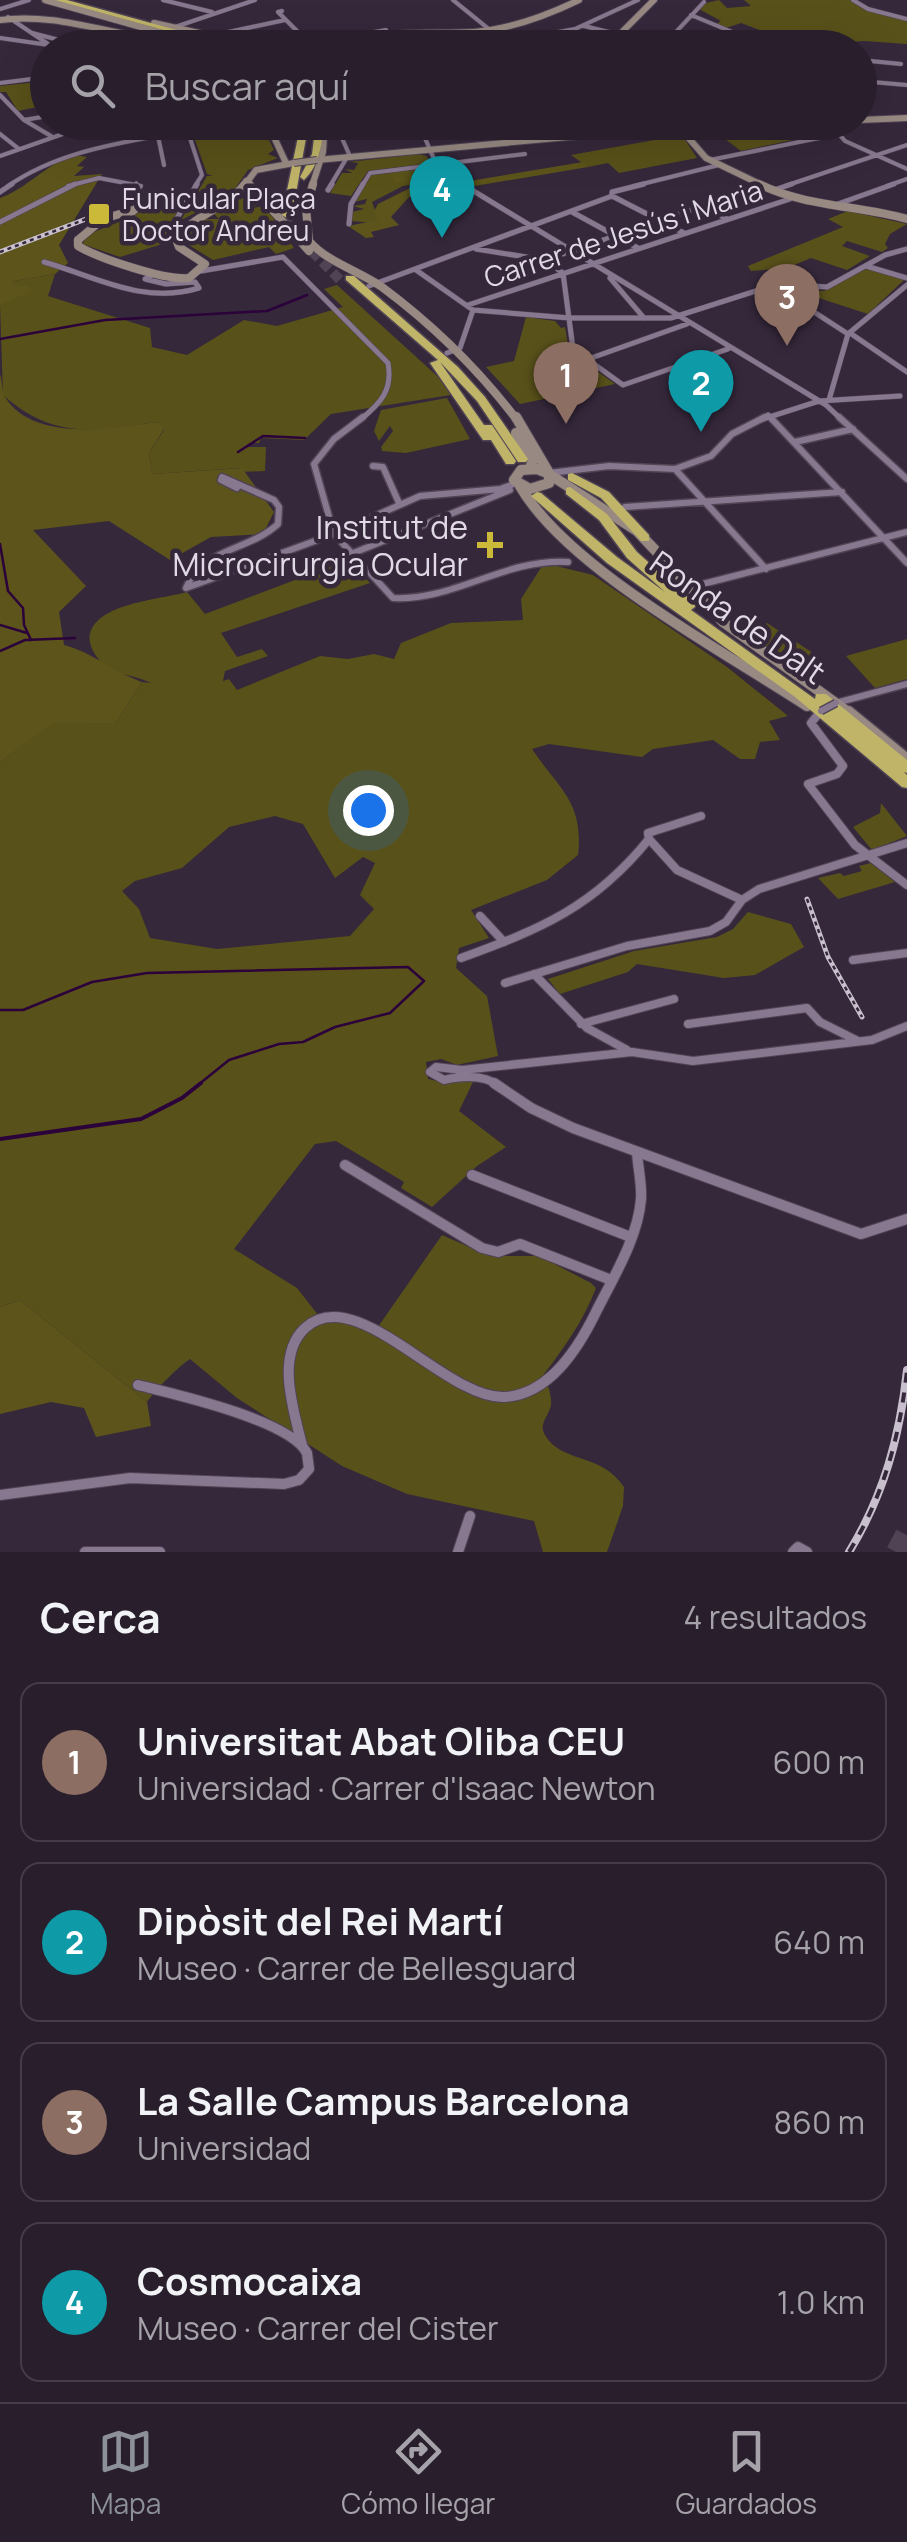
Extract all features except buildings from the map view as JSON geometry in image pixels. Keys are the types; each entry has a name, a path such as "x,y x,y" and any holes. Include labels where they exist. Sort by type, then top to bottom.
{"highway":[{"path":"47,0 165,30"},
{"path":"59,0 168,30"},
{"path":"292,216 301,140"},
{"path":"299,176 316,154 318,140"},
{"path":"345,279 454,369 492,416 521,463 435,363 345,279"},
{"path":"435,363 518,484 551,518 661,606 718,639"},
{"path":"492,416 509,432"},
{"path":"571,484 602,492 644,538"},
{"path":"571,484 632,554 690,606"},
{"name":"Ronda de Dalt","path":"905,758 690,606 543,494 612,560 831,717 907,783"}],"main road":[{"path":"4,18 32,16 106,30"}],"street":[{"path":"0,9 29,0"},
{"path":"68,0 179,30"},
{"path":"163,0 216,13"},
{"path":"175,28 255,0"},
{"path":"453,0 489,29"},
{"path":"469,30 489,29 548,14 575,0"},
{"path":"564,30 584,26 638,0"},
{"path":"622,9 651,0"},
{"path":"624,30 651,0"},
{"path":"853,0 868,9 907,20"},
{"path":"678,30 706,1"},
{"path":"282,11 278,12 296,30"},
{"path":"691,16 726,30"},
{"path":"245,17 260,27"},
{"path":"4,18 30,32"},
{"path":"240,30 285,20"},
{"path":"584,26 598,30"},
{"path":"0,38 30,43"},
{"path":"877,62 901,64"},
{"path":"0,83 30,80"},
{"path":"877,82 907,85"},
{"path":"1,95 30,124"},
{"path":"877,119 907,118"},
{"path":"24,120 30,119"},
{"path":"0,134 19,149"},
{"path":"0,156 40,140"},
{"path":"0,192 27,173 64,156 139,140"},
{"path":"159,140 164,165"},
{"path":"178,232 172,230 173,225 202,175 191,140"},
{"path":"276,140 290,163"},
{"path":"292,216 306,198 325,140"},
{"path":"328,190 348,157 343,140"},
{"path":"423,140 426,150 462,185 506,207 532,228 686,324 818,401 907,479"},
{"path":"178,232 237,195 256,170 290,163 530,140"},
{"path":"710,160 809,140"},
{"path":"844,140 907,169"},
{"path":"349,224 351,204 370,173 526,154 511,142"},
{"path":"696,142 710,160 790,198 907,218"},
{"path":"774,190 907,145"},
{"path":"292,216 304,248 373,285 532,228 612,196 612,192 719,165"},
{"path":"0,222 32,210 65,186 94,177 116,176 142,187 146,200 78,240 78,246 86,251 173,279 203,269 284,258 308,280 381,354 392,376 388,390 376,406 326,444 315,460 317,485 334,534 393,598 421,598 531,560 568,562"},
{"path":"834,205 907,179"},
{"path":"236,488 222,477 274,500 279,507 278,524 265,536 219,553 187,581 186,588 334,534 399,503 433,494 518,484 545,486 550,479 499,395 373,285 314,248 292,216 246,181"},
{"path":"612,196 684,234"},
{"path":"545,260 726,198"},
{"name":"Carrer de Jesús i Maria","path":"470,308 790,198"},
{"path":"701,206 728,219"},
{"path":"572,212 638,248"},
{"path":"178,232 179,247 201,259 203,269"},
{"path":"476,249 545,260 563,273 572,349 625,385 728,349"},
{"path":"416,270 470,308 570,318 644,318 676,316 774,286 827,287 890,252 907,250"},
{"path":"44,262 137,294 169,296 199,288 195,282 166,284 145,279 152,275"},
{"path":"829,400 849,334 907,284 866,266"},
{"path":"604,270 644,318"},
{"path":"774,286 907,372"},
{"path":"451,352 460,348 470,308"},
{"path":"594,356 686,324"},
{"path":"451,352 496,404 533,460 521,463"},
{"path":"549,474 609,466 674,469 703,460 732,434 768,415 818,401 900,396"},
{"path":"768,415 907,563"},
{"path":"795,442 853,429"},
{"path":"521,463 571,484"},
{"path":"521,463 518,484 530,507 657,610 819,712 907,791"},
{"path":"373,466 382,467 399,503"},
{"path":"674,469 766,569"},
{"path":"352,554 518,484"},
{"path":"626,507 706,504 782,492 842,492"},
{"path":"691,587 907,532"},
{"path":"644,538 730,629 837,703 905,758"},
{"path":"907,684 837,703 819,712 811,723 842,761 839,773 808,784 855,845 907,884"},
{"path":"461,958 577,912 618,878 648,836 702,816"},
{"path":"648,836 678,870 742,900"},
{"path":"505,983 627,946 710,931 726,922 742,900 759,889 907,843"},
{"path":"480,916 504,942"},
{"path":"853,960 907,953"},
{"path":"534,974 581,1024 600,1038 632,1052"},
{"path":"581,1024 674,999"},
{"path":"688,1024 807,1008 820,1022 860,1042"},
{"path":"907,1026 860,1042 694,1061 632,1052 476,1069 436,1066 430,1072 444,1080 490,1080 542,1113 637,1153 861,1234 907,1219"},
{"path":"0,1495 130,1478 293,1483 305,1476 310,1457 302,1445 292,1391 291,1354 297,1338 315,1320 330,1316 352,1319 472,1392 492,1397 513,1396 533,1389 572,1356 611,1280 642,1203 637,1153"},
{"path":"345,1165 482,1248 498,1252 520,1244 611,1280"},
{"path":"472,1175 628,1236"},
{"path":"138,1385 252,1418 302,1445"},
{"path":"458,1552 470,1516"},
{"path":"794,1552 798,1546 808,1552"},
{"path":"85,1552 160,1552"}],"shaded area":[{"path":"719,0 727,8 751,6 744,0 850,0 907,21 907,44 877,42 877,30 759,30 741,23 726,28 699,9"},
{"path":"30,83 30,109 18,111 6,92 0,92 0,86"},
{"path":"195,140 269,140 274,150 268,154 278,158 248,170 230,196 181,220 192,201 204,200 194,198 207,176 213,176 207,174"},
{"path":"654,140 685,140 697,158 619,173 608,163 588,167 571,155"},
{"path":"726,140 793,140 741,151"},
{"path":"417,154 432,163 368,171 351,196 330,193 342,173 352,173 345,169 354,170 358,163 349,162"},
{"path":"74,155 87,157 77,166 84,167 74,176 102,174 59,245 68,263 55,274 14,281 12,286 28,285 32,291 0,305 0,198"},
{"path":"583,162 588,167 409,197 391,217 399,225 371,232 374,237 366,238 348,226 378,220 373,213 378,204 414,186 394,181 391,172 409,170 418,184 446,179 441,173 451,171 464,182"},
{"path":"433,168 450,180 403,186 372,202 377,216 387,224 351,221 352,212 364,209 353,206 365,204 367,199 354,202 371,175"},
{"path":"253,190 262,202 252,208 265,206 294,248 276,254 269,247 213,260 187,244 185,236 191,226 207,227 212,223 200,220 208,216 207,219 219,219 213,213"},
{"path":"158,191 185,198 167,231 169,242 120,257 82,244 89,234 134,216 157,199"},
{"path":"848,211 907,224 890,234 885,244 888,248 882,252 847,241 842,246 870,256 847,270 811,258 787,268 751,271 748,266 843,227 828,219"},
{"path":"866,269 905,279 868,314 785,287 824,291"},
{"path":"55,274 48,296 150,328 152,347 187,355 244,320 277,326 343,307 324,289 337,285 457,394 331,414 304,440 261,438 259,443 249,443 247,447 266,447 265,471 240,472 240,468 152,474 149,453 164,430 157,422 95,429 58,426 21,409 3,395 0,305 14,281"},
{"path":"526,317 555,321 565,327 569,351 615,384 520,404 486,367 514,361"},
{"path":"0,374 5,397 18,412 54,427 97,429 157,422 164,429 149,453 152,474 242,468 274,512 263,534 211,537 170,560 109,521 33,530 86,586 59,612 64,645 142,682 115,724 54,723 0,762"},
{"path":"447,398 470,439 406,453 382,451 393,431 390,426 379,441 374,431 381,410"},
{"path":"348,560 370,583 221,633 237,657 262,649 268,656 225,671 223,681 229,679 237,690 320,656 348,659 374,654 394,659 401,643 451,623 523,620 521,599 544,563 593,575 727,667 788,716 769,721 780,740 760,742 755,759 740,759 713,740 653,749 642,757 549,744 532,749 573,809 578,855 547,880 471,910 489,938 459,948 456,968 487,996 498,1056 457,1065 441,1059 426,1062 428,1079 474,1080 459,1111 506,1147 477,1166 432,1207 401,1188 404,1182 336,1141 315,1144 234,1249 297,1288 322,1320 351,1324 373,1334 442,1235 490,1256 539,1256 591,1283 596,1288 586,1311 544,1374 551,1401 543,1427 552,1444 604,1468 624,1487 623,1506 607,1552 543,1552 534,1521 407,1494 342,1466 237,1398 190,1359 147,1402 20,1300 0,1307 0,762 54,722 115,724 142,682 151,683 111,670 97,657 90,634 104,615 131,604 187,592 205,614","holes":["275,816 303,824 335,878 363,857 375,863 360,895 374,909 350,936 217,949 150,938 139,909 122,891 135,881 182,868 229,827"]},
{"path":"767,623 813,653 794,664 749,635"},
{"path":"907,639 907,679 875,688 846,656"},
{"path":"881,803 907,836 872,850 853,827 880,813"},
{"path":"871,863 895,882 838,899 818,878 862,871 859,866"},
{"path":"748,912 791,924 804,947 755,975 724,978 637,964 628,972 560,994 548,979 634,951 717,937 733,929"},
{"path":"20,1300 147,1402 151,1426 96,1437 84,1408 51,1402 0,1414 0,1307"}],"waterway":[{"path":"0,339 105,320 267,311 307,295"},
{"path":"238,452 263,436 305,438"},
{"path":"0,544 8,591 23,608 24,625 31,640"},
{"path":"0,625 27,633"},
{"path":"31,640 75,638"},
{"path":"0,651 31,640"},
{"path":"0,1010 23,1010 92,982 147,973 408,967 424,981 390,1013 335,1027 303,1042 279,1044 229,1060 198,1085"},
{"path":"0,1139 141,1119 182,1098 201,1083"}],"tunnel":[{"path":"287,215 292,231 340,280"},
{"path":"896,1552 907,1531"}],"railway":[{"path":"0,252 86,219"},
{"path":"807,899 828,957 862,1017"},
{"path":"849,1552 872,1509 889,1464 907,1370"}],"place":[{"name":"Funicular Plaça Doctor Andreu","path":"99,214"},
{"name":"Cosmocaixa","path":"442,238"},
{"name":"La Salle Campus Barcelona","path":"787,346"},
{"name":"Universitat Abat Oliba CEU","path":"566,424"},
{"name":"Dipòsit del Rei Martí","path":"701,432"},
{"name":"Institut de Microcirurgia Ocular","path":"490,545"}]}
